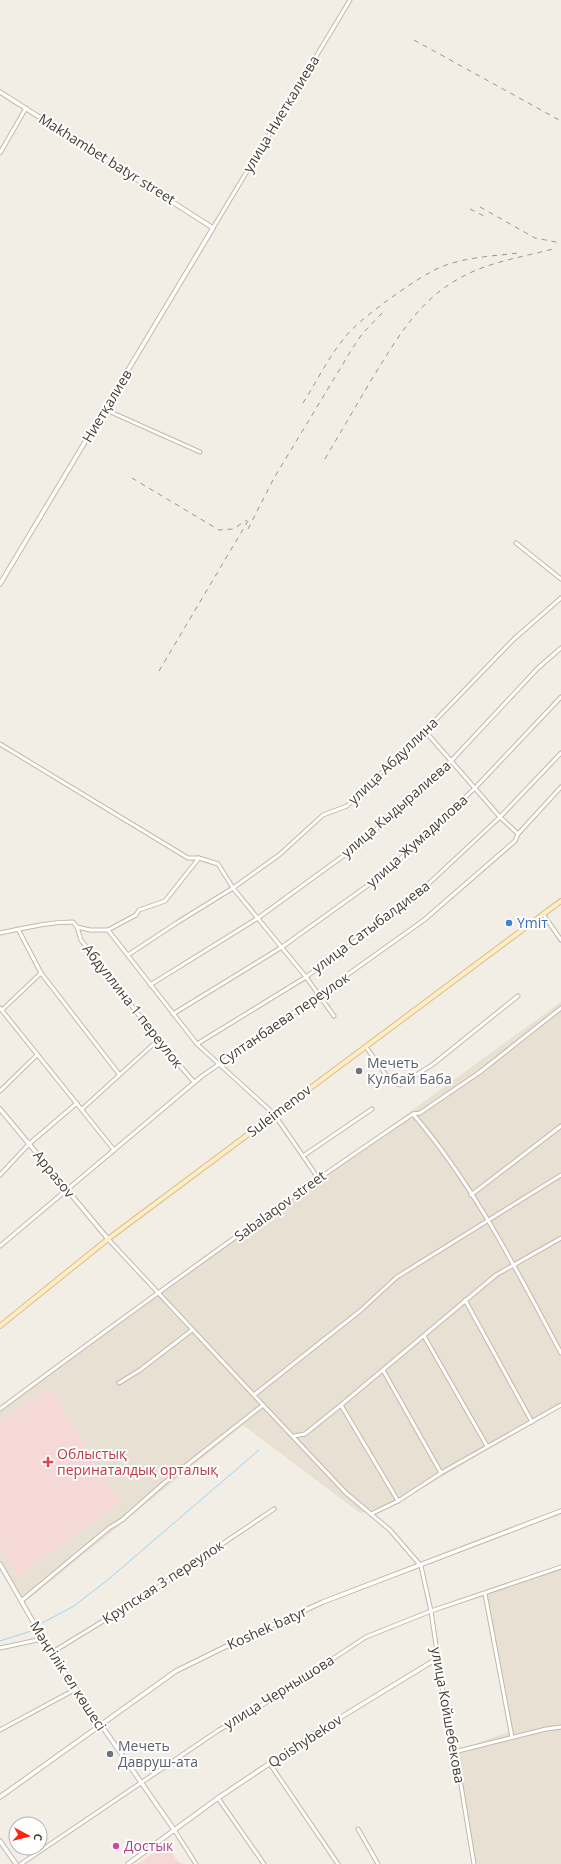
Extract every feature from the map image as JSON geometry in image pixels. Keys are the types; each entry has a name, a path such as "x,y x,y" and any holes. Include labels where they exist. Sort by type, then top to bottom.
{"main road":[{"name":"Suleimenov","path":"0,1326 108,1239 274,1114 561,902"}],"street":[{"name":"улица Ниеткалиева","path":"213,228 350,0"},
{"name":"Makhambet batyr street","path":"0,92 213,228"},
{"path":"0,153 26,108"},
{"name":"Ниетқалиев","path":"0,584 213,228"},
{"path":"104,409 200,452"},
{"path":"516,543 561,579"},
{"name":"улица Абдуллина","path":"128,956 178,922 233,888 279,855 323,815 347,806 425,731 514,639 561,598"},
{"name":"улица Кыдыралиева","path":"150,985 258,918 361,843 451,761 538,668 561,648"},
{"name":"улица Жумадилова","path":"173,1014 282,947 385,873 476,788 561,697"},
{"path":"425,731 500,817 518,834"},
{"path":"0,744 188,858 199,858 218,864 233,888 306,977 334,1016"},
{"name":"улица Сатыбалдиева","path":"197,1044 306,977 409,902 500,817 561,753"},
{"name":"Султанбаева переулок","path":"0,1246 194,1082 320,995 424,920 516,841 518,834 561,787"},
{"path":"0,933 45,923 60,922 73,922 77,927 90,930 108,930 136,915 139,910 165,901 199,858"},
{"path":"543,914 561,940"},
{"name":"Абдуллина 1 переулок","path":"77,927 81,940 158,1040 194,1082"},
{"path":"18,930 41,973 119,1074"},
{"path":"108,930 197,1044 274,1114 318,1178"},
{"path":"41,973 1,1009 114,1150"},
{"path":"366,1047 391,1082 400,1086 432,1065 518,996"},
{"name":"Sabalaqov street","path":"0,1409 159,1292 282,1206 318,1178 413,1114 420,1114 480,1072 561,1008"},
{"path":"82,1109 158,1040"},
{"path":"0,1091 38,1055"},
{"path":"0,1175 29,1144 77,1103"},
{"path":"303,1156 372,1108"},
{"name":"Appasov","path":"0,1109 108,1239"},
{"path":"413,1114 472,1195 513,1265 561,1353"},
{"path":"472,1195 561,1126"},
{"path":"254,1395 360,1311 397,1277 561,1175"},
{"path":"108,1239 346,1492 390,1530 421,1566"},
{"path":"294,1436 306,1434 496,1275 561,1239"},
{"path":"465,1300 532,1422"},
{"path":"119,1383 140,1370 192,1330"},
{"path":"424,1336 487,1446"},
{"path":"382,1370 441,1474"},
{"path":"21,1601 109,1528 122,1520 169,1479 264,1405"},
{"path":"341,1405 398,1501"},
{"path":"371,1514 398,1501 487,1446 561,1405"},
{"name":"Крупская 3 переулок","path":"51,1653 157,1588 274,1509"},
{"name":"Koshek batyr","path":"0,1796 176,1671 323,1602 421,1566 561,1511"},
{"name":"Мәңгілік ел көшесі","path":"0,1564 51,1653 175,1831 196,1864"},
{"name":"улица Койшебекова","path":"421,1566 431,1611 474,1864"},
{"name":"улица Чернышова","path":"21,1864 219,1730 250,1713 366,1637 431,1611 485,1594 561,1567"},
{"path":"485,1594 512,1737"},
{"path":"0,1648 42,1639"},
{"name":"Qoishybekov","path":"128,1864 218,1798 315,1734 438,1658"},
{"path":"0,1730 76,1689"},
{"path":"454,1752 512,1737 561,1727"},
{"path":"270,1764 338,1864"},
{"path":"218,1798 264,1864"},
{"path":"358,1829 378,1864"},
{"path":"0,1841 16,1864"}],"shaded area":[{"path":"561,1002 561,1405 400,1502 360,1513 243,1425 24,1603 0,1560 0,1410"},
{"name":"Облыстық перинаталдық орталық","path":"50,1387 120,1502 18,1577 0,1546 0,1423"},
{"path":"561,1569 561,1864 474,1864 454,1752 510,1731 485,1594"},
{"path":"167,1844 178,1862 184,1864 137,1864"}],"waterway":[{"path":"42,1623 74,1606 110,1578 259,1450"},
{"path":"0,1641 31,1631"}],"railway":[{"path":"414,40 561,121"},
{"path":"480,207 535,238 561,243"},
{"path":"470,209 488,218"},
{"path":"325,459 370,382 398,338 419,310 431,298 445,287 471,272 506,260 553,249"},
{"path":"303,403 329,360 353,328 405,288 431,272 450,264 480,257 519,253"},
{"path":"248,529 274,478 352,349 362,334 385,310"},
{"path":"132,478 219,530 233,529 247,520"},
{"path":"159,671 248,521"}],"place":[{"name":"Ymiт","path":"509,923"},
{"name":"Мечеть Кулбай Баба","path":"359,1071"},
{"name":"Облыстық перинаталдық орталық","path":"48,1462"},
{"name":"Мечеть Давруш-ата","path":"110,1754"},
{"name":"Достык","path":"116,1846"}]}
